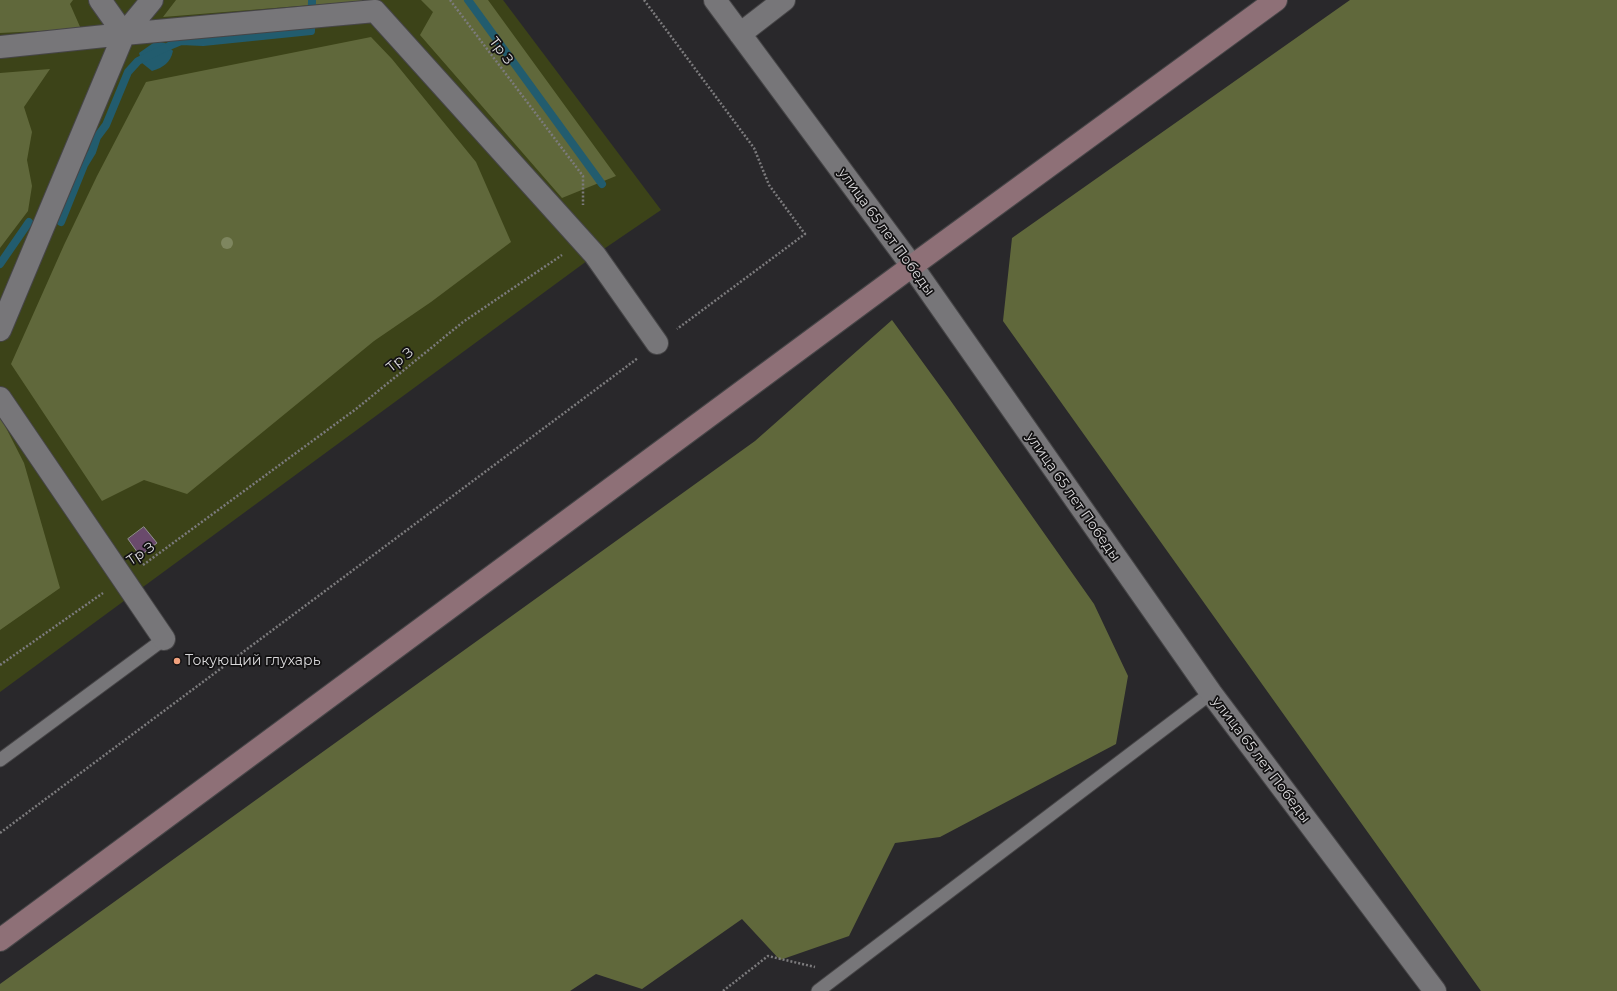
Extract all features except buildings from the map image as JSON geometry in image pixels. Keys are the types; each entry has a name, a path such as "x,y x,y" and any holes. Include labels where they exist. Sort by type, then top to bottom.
{"street":[{"path":"100,0 124,34"},
{"path":"0,330 124,34 152,0"},
{"name":"улица 65 лет Победы","path":"715,0 912,266 1211,693 1435,991"},
{"path":"740,34 784,0"},
{"path":"0,940 912,266 1276,0"},
{"path":"0,47 373,5 595,255 657,343"},
{"path":"0,398 164,639"}],"lane":[{"path":"0,760 164,639"},
{"path":"818,991 1211,693"}],"path":[{"name":"Тр З","path":"0,664 172,545 251,485 356,409 463,322 582,241 583,176 450,0"},
{"path":"0,833 805,234 769,186 754,148 644,0"},
{"path":"723,991 768,956 840,974"}],"green space":[{"path":"0,0 503,0 661,210 595,255 0,692"},
{"path":"0,0 73,0 70,4 81,29 0,33"},
{"path":"176,0 362,0 362,1 163,17"},
{"path":"421,0 488,0 616,176 562,198 420,35 433,12"},
{"path":"1350,0 1617,0 1617,991 1481,991 1003,321 1012,238"},
{"path":"371,37 392,59 476,162 511,242 431,302 374,341 187,494 144,480 102,501 11,364 64,245 97,176 146,82"},
{"path":"50,69 24,107 32,132 27,160 32,186 28,211 0,248 0,73"},
{"path":"892,320 1094,604 1128,676 1116,744 940,837 895,843 849,936 780,960 742,919 642,989 596,974 570,991 0,991 0,984 755,441"},
{"path":"0,416 24,463 60,588 0,630"}],"water":[{"path":"156,41 165,43 173,51 166,64 152,71 142,63 139,53"}],"waterway":[{"path":"468,0 602,184"},
{"path":"61,222 84,165 92,152 97,137 106,125 128,72 138,61 181,41 203,42 311,31 312,1"},
{"path":"0,264 29,222"}],"place":[{"name":"Токующий глухарь","path":"177,661"}]}
